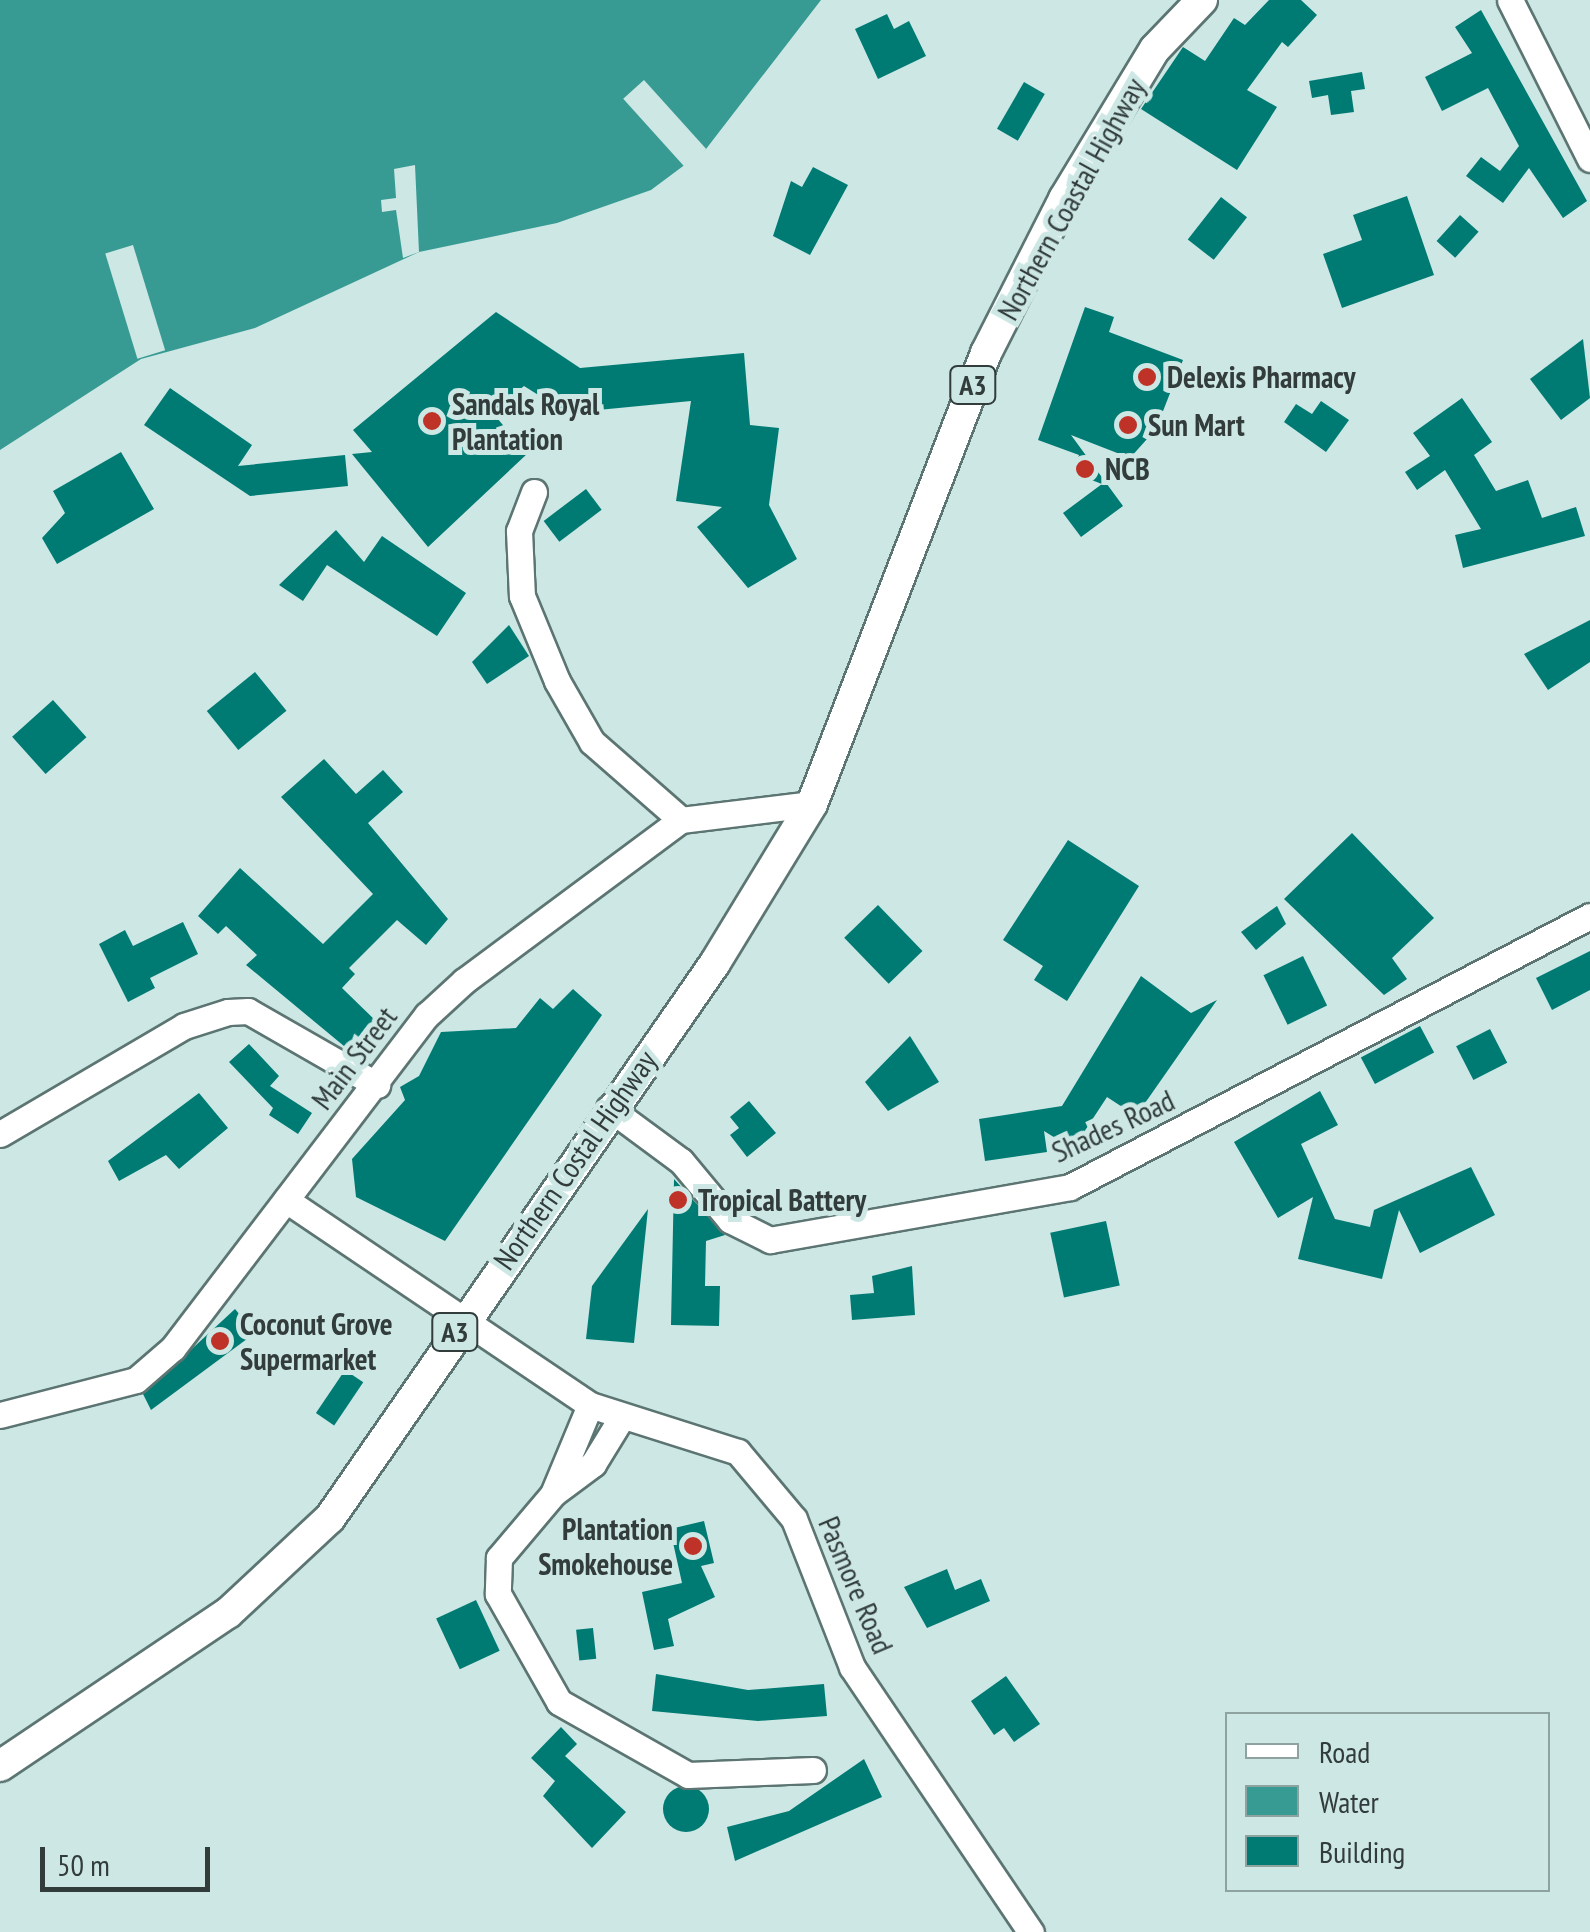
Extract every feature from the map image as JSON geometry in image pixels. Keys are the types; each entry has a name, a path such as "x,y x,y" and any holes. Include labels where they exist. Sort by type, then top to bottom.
{"main road":[{"name":"Northern Coastal Highway","path":"812,804 986,353 1108,125 1156,48 1202,0"},
{"name":"Northern Costal Highway","path":"0,1766 228,1613 330,1518 608,1108 715,963 812,804"}],"street":[{"path":"1510,0 1590,158"},
{"path":"534,492 519,530 522,596 557,681 592,742 680,820"},
{"name":"Main Street","path":"0,1416 136,1380 174,1348 426,1015 464,981 680,820 812,804"},
{"name":"Shades Road","path":"608,1108 681,1161 730,1220 770,1240 1070,1186 1590,916"},
{"path":"0,1134 184,1026 228,1012 248,1011 376,1085"},
{"name":"Pasmore Road","path":"286,1200 590,1405 620,1420 738,1452 794,1519 852,1667 1032,1932"},
{"path":"553,1494 590,1405"},
{"path":"620,1420 593,1464 553,1494 499,1558 498,1594 558,1702 688,1775 813,1770"}],"water":[{"path":"0,0 821,0 706,149 651,190 557,223 419,252 255,328 141,359 0,450"}],"pier":[{"path":"644,80 706,149 685,168 623,99"},
{"path":"415,165 419,252 403,258 396,210 382,212 381,200 396,198 394,169"},
{"path":"133,245 165,350 137,359 105,253"}],"building":[{"path":"1269,0 1301,0 1317,15 1288,47 1282,42 1247,90 1277,107 1237,170 1141,109 1183,47 1205,61 1234,18 1245,25"},
{"path":"1481,10 1587,201 1563,218 1529,168 1503,203 1466,176 1481,157 1500,171 1519,146 1488,88 1442,111 1425,77 1472,53 1455,27"},
{"path":"887,14 894,29 909,21 926,56 878,79 855,29"},
{"path":"1362,72 1365,89 1351,91 1354,112 1331,115 1328,95 1312,98 1309,81"},
{"path":"1024,82 1045,94 1018,141 997,129"},
{"path":"813,167 848,185 810,255 773,236 791,181 802,187"},
{"path":"1407,196 1434,275 1342,308 1323,254 1362,240 1353,215"},
{"path":"1221,197 1247,217 1214,260 1188,240"},
{"path":"1460,215 1479,232 1455,258 1437,241"},
{"path":"1085,307 1114,317 1109,332 1183,360 1156,429 1130,458 1071,435 1123,506 1081,537 1063,513 1102,484 1073,473 1079,455 1038,440"},
{"name":"Sandals Royal Plantation","path":"496,312 580,368 744,353 750,425 779,428 769,505 797,559 748,588 697,527 722,507 676,501 691,401 567,413 524,386 492,412 527,454 428,547 352,454 372,452 353,430"},
{"path":"1583,339 1590,398 1561,420 1530,379"},
{"path":"170,388 252,445 238,466 345,455 348,486 250,496 144,425"},
{"path":"1462,398 1492,442 1474,455 1496,491 1528,480 1542,518 1576,507 1585,536 1463,568 1455,535 1481,529 1445,470 1417,490 1405,472 1430,456 1413,433"},
{"path":"1321,401 1349,420 1326,452 1284,422 1296,404 1312,414"},
{"path":"121,452 154,509 57,564 42,538 65,513 53,491"},
{"path":"586,489 602,510 559,542 544,521"},
{"path":"336,530 364,562 382,536 466,593 437,636 327,565 303,601 279,585"},
{"path":"1590,620 1590,662 1548,690 1524,654"},
{"path":"509,625 529,656 487,684 472,662"},
{"path":"255,672 286,711 238,750 207,711"},
{"path":"53,700 86,737 46,774 12,737"},
{"path":"324,759 356,794 383,770 403,792 368,823 448,919 426,945 397,920 349,968 355,974 342,988 377,1022 350,1051 246,965 257,955 226,926 218,934 198,916 240,868 323,944 373,894 281,797"},
{"path":"1352,833 1434,918 1392,958 1407,979 1384,995 1284,899"},
{"path":"1068,840 1139,886 1067,1001 1034,980 1043,966 1003,940"},
{"path":"878,905 922,951 889,984 844,938"},
{"path":"1277,906 1286,924 1256,950 1241,932"},
{"path":"183,922 198,954 150,978 155,988 128,1002 99,944 125,930 133,946"},
{"path":"1590,951 1590,990 1552,1010 1536,978"},
{"path":"1303,956 1327,1005 1288,1025 1263,975"},
{"path":"1141,976 1191,1013 1217,1000 1136,1116 1107,1097 1073,1149 1044,1131 1047,1152 985,1161 979,1119 1062,1106"},
{"path":"573,989 602,1015 445,1241 356,1197 352,1159 405,1100 400,1087 419,1076 441,1032 516,1028 540,998 553,1009"},
{"path":"1420,1026 1434,1052 1375,1084 1361,1057"},
{"path":"1490,1029 1507,1063 1473,1080 1456,1046"},
{"path":"910,1036 939,1082 888,1111 865,1082"},
{"path":"249,1044 279,1076 270,1086 312,1113 298,1134 269,1115 273,1108 229,1062"},
{"path":"1320,1091 1338,1125 1301,1144 1335,1219 1370,1227 1374,1210 1471,1167 1495,1215 1420,1253 1399,1210 1382,1279 1298,1259 1313,1197 1278,1218 1234,1142"},
{"path":"199,1093 228,1128 179,1169 166,1155 119,1181 108,1161"},
{"path":"749,1101 776,1133 747,1157 730,1135 739,1128 730,1117"},
{"path":"674,1179 725,1235 706,1241 705,1286 720,1286 719,1326 671,1325"},
{"path":"648,1209 634,1343 586,1339 592,1286"},
{"path":"1106,1221 1120,1286 1064,1297 1050,1233"},
{"path":"912,1266 915,1315 852,1320 850,1295 874,1293 872,1276"},
{"path":"235,1309 255,1333 151,1410 143,1394"},
{"path":"345,1370 363,1382 334,1425 316,1413"},
{"path":"704,1521 714,1563 701,1566 715,1597 668,1619 674,1646 654,1650 642,1592 682,1583 670,1529"},
{"path":"947,1569 955,1590 981,1579 990,1601 927,1628 904,1587"},
{"path":"476,1600 500,1651 460,1669 436,1619"},
{"path":"593,1628 596,1659 579,1661 576,1630"},
{"path":"656,1674 748,1690 824,1684 827,1716 758,1721 652,1711"},
{"path":"1006,1676 1040,1724 1014,1742 1004,1728 994,1735 971,1701"},
{"path":"561,1727 577,1744 565,1756 626,1812 592,1848 543,1796 555,1781 531,1758"},
{"path":"864,1759 882,1797 735,1861 727,1827 789,1811"},
{"path":"686,1786 702,1793 709,1809 702,1825 686,1832 670,1825 663,1809 670,1793"}],"place":[{"name":"Delexis Pharmacy","path":"1147,377"},
{"name":"Sandals Royal Plantation","path":"432,421"},
{"name":"Sun Mart","path":"1128,425"},
{"name":"NCB","path":"1085,469"},
{"name":"Tropical Battery","path":"678,1200"},
{"name":"Coconut Grove Supermarket","path":"220,1341"},
{"name":"Plantation Smokehouse","path":"693,1546"}]}
